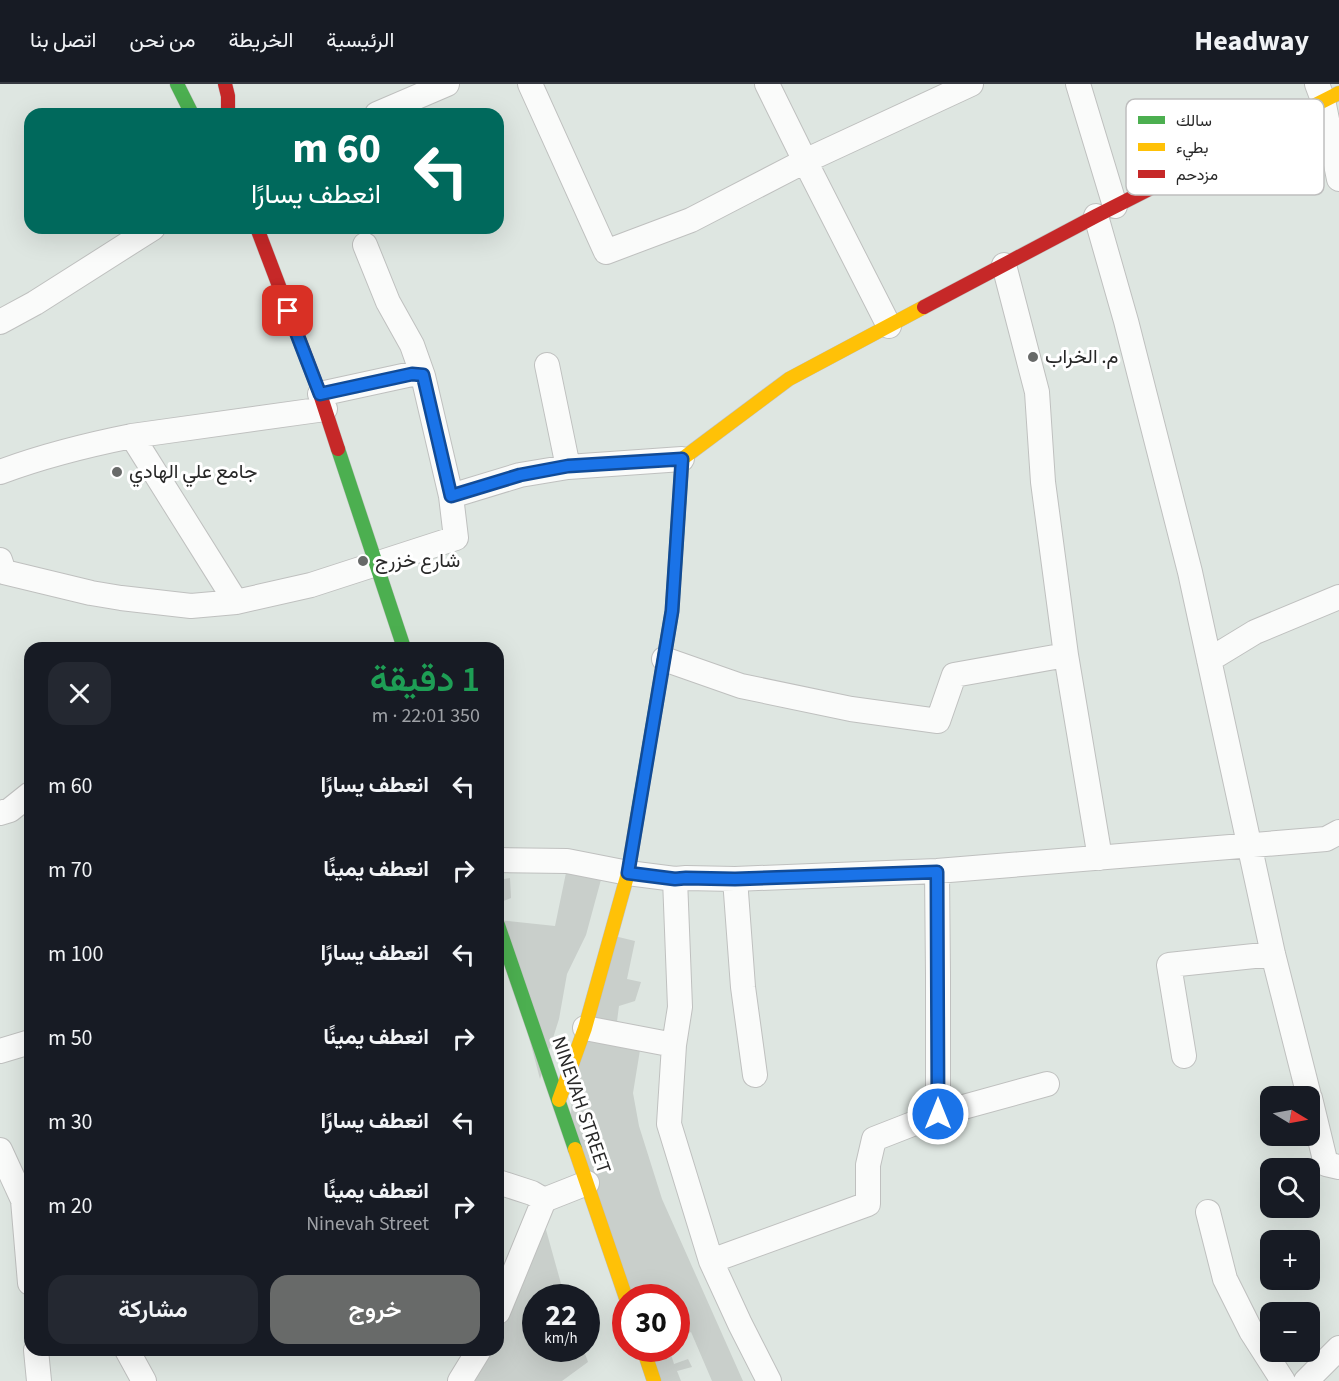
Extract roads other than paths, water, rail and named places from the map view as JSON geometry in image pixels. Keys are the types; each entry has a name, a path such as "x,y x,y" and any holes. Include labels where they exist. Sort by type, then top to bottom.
{"street":[{"path":"177,84 189,108"},
{"path":"225,84 228,108"},
{"path":"391,108 447,84"},
{"path":"530,84 606,252 691,220 805,161 971,84"},
{"path":"767,84 889,326"},
{"path":"1078,84 1132,344 1190,572 1273,954 1306,1086"},
{"path":"1326,92 1339,179"},
{"path":"451,496 520,475 568,466 682,459 789,379 1135,195"},
{"path":"0,322 35,303 144,234"},
{"path":"259,234 323,402 403,642"},
{"path":"1,569 91,593 191,606 236,602 311,585 456,538 451,496 423,375 412,345 388,302 365,245"},
{"path":"1004,265 1037,392 1043,482 1066,655 1100,858"},
{"path":"548,365 568,466"},
{"path":"0,472 32,460 100,442 323,402 412,374 423,375"},
{"path":"132,436 236,602"},
{"path":"559,1100 585,1028 628,873 672,611 682,459"},
{"path":"1209,660 1255,632 1339,597"},
{"path":"664,659 741,686 851,709 938,721 954,675 1066,655"},
{"path":"0,813 10,810 24,799"},
{"path":"504,860 567,861 628,873 675,879 735,879 937,872 1326,838 1339,832"},
{"path":"937,872 938,1114"},
{"path":"675,879 680,1007 674,1045 669,1124 711,1261 769,1381"},
{"path":"735,879 743,987 755,1075"},
{"name":"NINEVAH STREET","path":"504,942 621,1284"},
{"path":"1184,1056 1169,965 1273,954"},
{"path":"585,1028 674,1045"},
{"path":"0,1051 24,1044"},
{"path":"711,1261 868,1204 868,1165 874,1139 938,1114 1047,1084"},
{"path":"1320,1140 1326,1164 1339,1167"},
{"path":"0,1150 23,1200 24,1212"},
{"path":"504,1297 544,1200 587,1183"},
{"path":"504,1184 532,1193 544,1200"},
{"path":"1208,1212 1225,1279 1251,1331 1283,1381"},
{"path":"1306,1381 1339,1348"},
{"path":"37,1356 39,1381"},
{"path":"130,1356 144,1381"},
{"path":"460,1381 475,1356"},
{"path":"648,1362 654,1381"}],"place":[{"name":"م. الخراب","path":"1033,357"},
{"name":"جامع علي الهادي","path":"117,472"},
{"name":"شارع خزرج","path":"363,561"}]}
